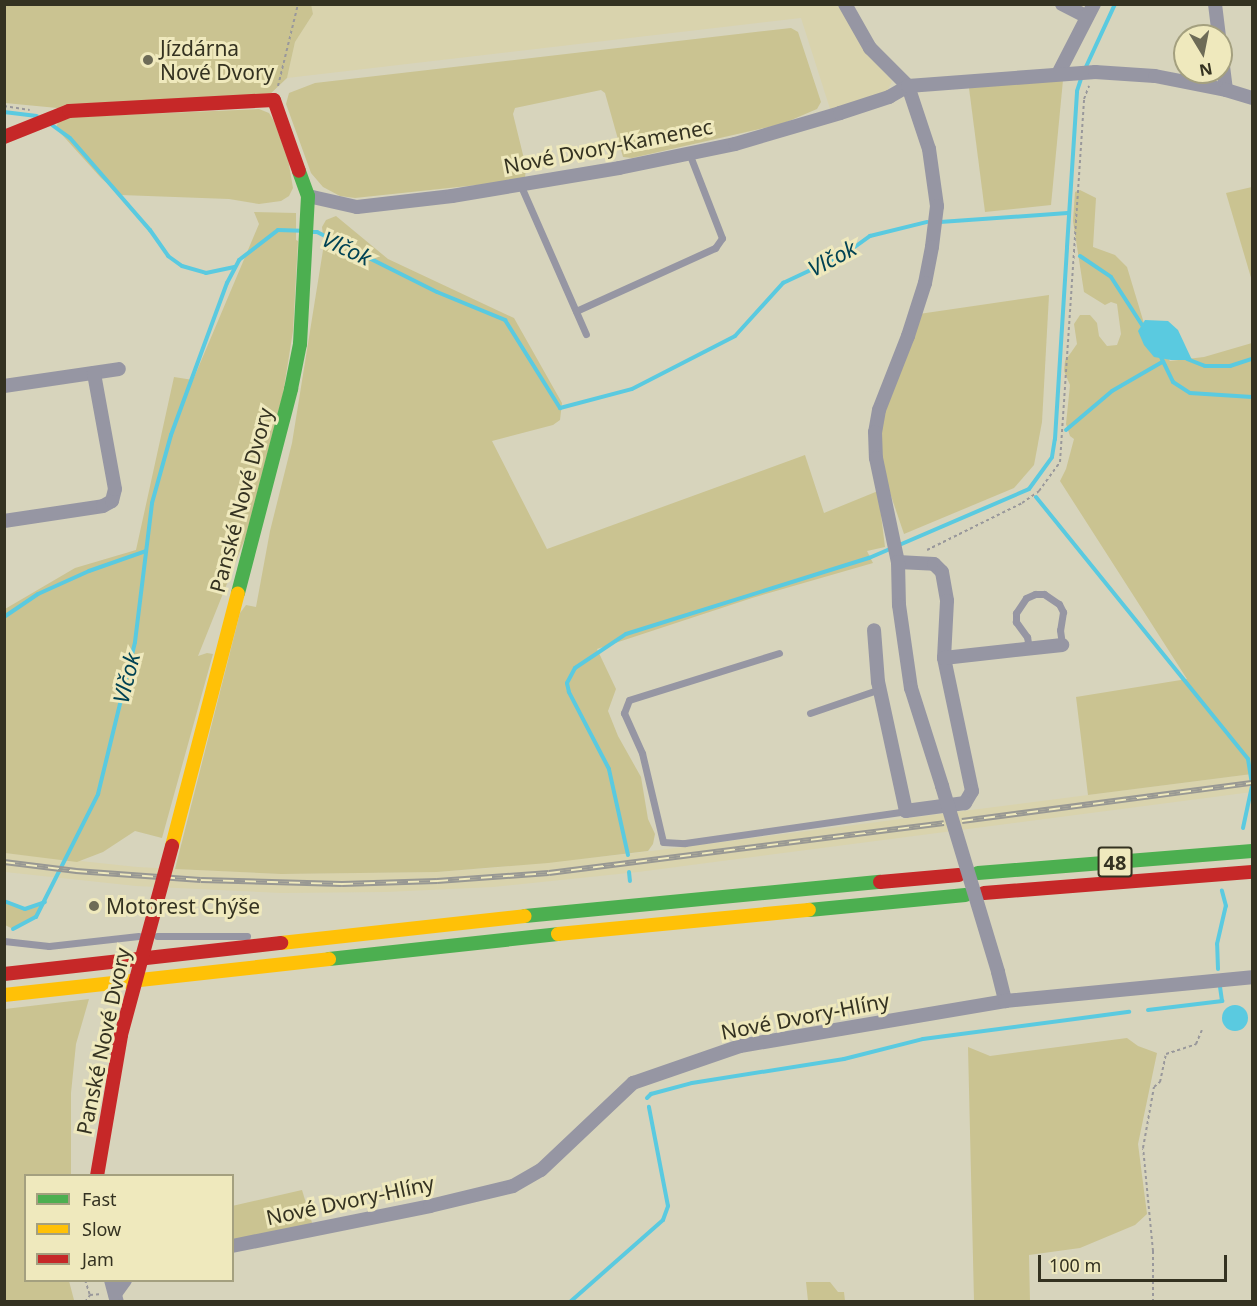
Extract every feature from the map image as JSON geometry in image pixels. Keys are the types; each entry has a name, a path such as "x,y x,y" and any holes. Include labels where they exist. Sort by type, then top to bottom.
{"main road":[{"path":"4,137 69,111 274,100"},
{"name":"Panské Nové Dvory","path":"97,1174 121,1035 291,389 300,344 308,196 274,100"},
{"name":"48","path":"978,873 1252,851"},
{"name":"48","path":"984,893 1252,872"},
{"path":"4,974 355,937 554,913 959,875"},
{"path":"4,995 544,935 965,895"}],"street":[{"path":"845,4 870,48 908,86 929,149 937,206 925,284 879,410 875,432 876,458 897,558 899,605 911,688 1005,1001"},
{"path":"1062,4 1087,18"},
{"path":"1061,74 1094,4"},
{"path":"1215,4 1218,24"},
{"name":"Nové Dvory-Kamenec","path":"308,196 357,207 520,184 735,144 889,97 908,86 1095,72 1155,76 1226,90 1252,98"},
{"path":"1225,84 1226,90"},
{"path":"4,386 119,369"},
{"path":"4,521 103,506 112,501 115,489 94,373"},
{"path":"874,630 880,690 906,811 965,803 972,791 944,658 947,601 942,572 934,564 897,558"},
{"path":"944,658 1062,645"},
{"name":"Nové Dvory-Hlíny","path":"234,1246 430,1206 513,1186 541,1170 633,1083 740,1046 1005,1001 1252,977"}],"lane":[{"path":"576,311 715,248 719,243 722,238 689,153"},
{"path":"520,184 586,334"},
{"path":"1029,650 1027,638 1016,622 1016,613 1020,604 1035,594 1044,594 1059,604 1063,612 1060,630 1062,645"},
{"path":"779,653 629,700 624,713 642,753 663,842 686,843 906,811"},
{"path":"810,713 880,690"},
{"path":"4,941 49,946 138,936"},
{"path":"158,936 251,936"},
{"path":"263,936 355,937"}],"path":[{"path":"274,100 298,4"},
{"path":"918,562 919,554 1022,503 1039,491 1060,462 1084,99 1095,72"},
{"path":"1153,1302 1153,1251 1143,1148 1152,1097 1154,1086 1160,1083 1166,1054 1196,1044 1202,1030"},
{"path":"85,1282 90,1295"},
{"path":"85,1302 90,1295 114,1292"}],"shaded area":[{"name":"Jízdárna Nové Dvory","path":"311,4 313,14 295,42 287,78 267,97 68,109 5,103 4,5"},
{"path":"842,4 865,50 892,81 886,94 831,112 801,18 287,78 295,42 313,14 311,5"},
{"path":"791,28 798,32 821,102 817,109 782,124 632,158 623,157 605,93 601,90 515,108 513,114 526,167 525,178 515,181 355,198 340,196 323,187 311,173 286,104 289,93 315,83"},
{"path":"1063,80 1051,205 985,212 969,88"},
{"path":"259,109 269,113 274,121 288,159 293,188 289,196 281,201 259,204 229,199 121,195 101,178 56,128 58,122 73,117"},
{"path":"1252,187 1252,281 1226,193"},
{"path":"1080,190 1096,198 1093,247 1115,255 1127,267 1146,330 1170,361 1204,357 1252,343 1252,774 1088,795 1076,697 1187,679 1060,481 1066,469 1074,439 1070,436 1066,424 1070,385 1064,371 1065,361 1077,344 1074,324 1080,315 1090,315 1097,323 1099,336 1107,346 1117,345 1121,334 1117,304 1111,302 1105,305 1084,292 1073,221 1075,192"},
{"path":"254,212 296,213 296,240 298,241 293,331 283,394 246,536 198,656 213,654 162,838 135,831 103,852 77,862 5,853 5,609 75,568 136,550 174,377 193,380 259,224"},
{"path":"336,216 388,259 514,318 562,403 560,420 553,425 492,441 547,549 805,455 824,513 878,491 885,547 867,551 873,563 752,598 597,649 616,689 608,711 618,736 641,777 648,819 655,834 653,844 648,851 548,863 437,872 281,874 175,869 240,613 246,605 256,607 270,531 292,443 324,244 322,227 326,220"},
{"path":"1049,295 1042,422 1034,465 1014,488 904,534 887,484 878,440 883,410 919,314"},
{"path":"1252,774 1252,792 638,872 493,887 386,892 281,893 136,886 5,872 5,853 137,867 281,874 437,872 491,868 636,853"},
{"path":"4,901 25,909 45,901 36,917 13,929 5,925"},
{"path":"89,999 76,1044 71,1093 71,1174 24,1174 24,1282 69,1282 74,1300 98,1301 5,1301 5,1009"},
{"path":"1127,1038 1138,1046 1157,1053 1138,1144 1147,1214 1135,1225 1080,1248 1029,1255 1030,1301 974,1301 968,1047 990,1056"},
{"path":"302,1190 313,1226 234,1243 234,1206"},
{"path":"806,1282 830,1282 838,1292 844,1292 845,1301 808,1301"}],"water":[{"path":"1145,320 1168,321 1178,330 1192,360 1154,357 1144,345 1138,331"},
{"path":"1235,1005 1244,1009 1248,1018 1244,1027 1235,1031 1226,1027 1222,1018 1226,1009"}],"waterway":[{"name":"Vlčok","path":"1085,69 1115,4"},
{"name":"Vlčok","path":"1067,247 1077,91 1082,76"},
{"path":"4,112 37,116"},
{"path":"52,125 70,138 150,230 168,256 182,266 206,273 234,267"},
{"name":"Vlčok","path":"940,222 1068,213"},
{"name":"Vlčok","path":"311,232 317,232 437,292 505,320 560,408 632,389 735,336 783,283 845,254 870,236 927,222"},
{"name":"Vlčok","path":"13,929 36,917 98,794 135,642 152,503 171,435 227,283 239,260 278,230 301,231"},
{"path":"628,855 609,769 569,692 567,683 575,668 626,634 869,558 1029,489 1052,457 1055,439 1067,247"},
{"path":"1080,256 1111,277 1144,328"},
{"path":"1159,353 1173,382 1190,393 1252,397"},
{"path":"1187,359 1205,366 1230,366 1252,359"},
{"name":"Vlčok","path":"1066,430 1112,391 1162,362"},
{"path":"1036,497 1248,759 1252,783"},
{"path":"4,617 38,594 89,571 146,551"},
{"path":"1243,828 1252,786"},
{"path":"629,872 630,881"},
{"path":"1218,969 1217,944 1226,906 1222,891"},
{"path":"4,901 25,909 45,902"},
{"path":"1148,1010 1222,1001 1220,986"},
{"path":"647,1098 651,1094 692,1083 844,1059 923,1039 1129,1012"},
{"path":"570,1302 663,1220 668,1206 649,1107"}],"railway":[{"path":"962,821 1252,783"},
{"path":"4,862 76,871 201,880 342,884 437,881 549,873 944,823"}],"traffic: fast":[{"path":"238,593 291,389 300,344 308,196 299,171"},
{"path":"978,873 1252,851"},
{"path":"525,916 880,882"},
{"path":"809,910 965,895"},
{"path":"329,959 558,934"}],"traffic: slow":[{"path":"172,846 238,593"},
{"path":"558,934 809,910"},
{"path":"281,943 525,916"},
{"path":"4,995 329,959"}],"traffic: jam":[{"path":"4,137 69,111 274,100 299,171"},
{"path":"121,1035 172,846"},
{"path":"984,893 1252,872"},
{"path":"880,882 959,875"},
{"path":"4,974 281,943"},
{"path":"97,1174 121,1035"}],"place":[{"name":"Jízdárna Nové Dvory","path":"148,60"},
{"name":"Motorest Chýše","path":"94,906"}]}
